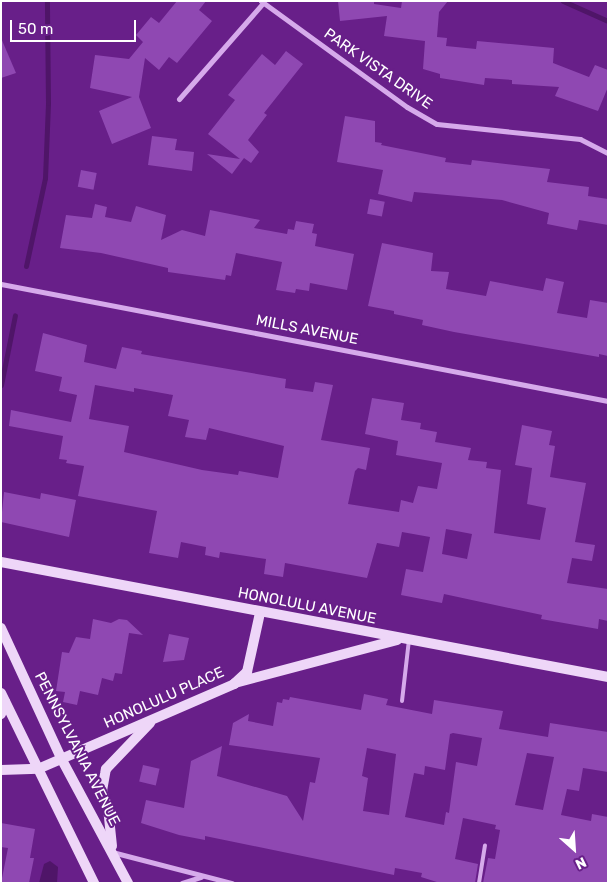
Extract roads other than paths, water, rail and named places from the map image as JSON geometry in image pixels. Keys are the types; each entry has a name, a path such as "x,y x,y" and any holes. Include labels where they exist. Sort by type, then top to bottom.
{"main road":[{"name":"HONOLULU AVENUE","path":"1,562 608,677"},
{"name":"HONOLULU PLACE","path":"38,770 234,684 247,672 260,612"},
{"name":"PENNSYLVANIA AVENUE","path":"1,628 62,760 128,883"},
{"path":"234,684 405,640"},
{"path":"1,714 3,698"},
{"path":"3,698 94,883"},
{"path":"112,852 108,809 102,791 106,769 156,717"},
{"path":"1,770 38,770"}],"street":[{"path":"180,99 262,2"},
{"name":"PARK VISTA DRIVE","path":"262,2 407,107 437,124 580,138 608,154"},
{"name":"MILLS AVENUE","path":"1,284 608,401"},
{"path":"112,852 201,877 232,883"},
{"path":"182,883 201,877"}],"lane":[{"path":"402,701 405,640"},
{"path":"479,883 485,845"}],"waterway":[{"path":"26,266 45,178 48,103 47,1"},
{"path":"563,1 608,21"},
{"path":"1,385 15,315"}]}
